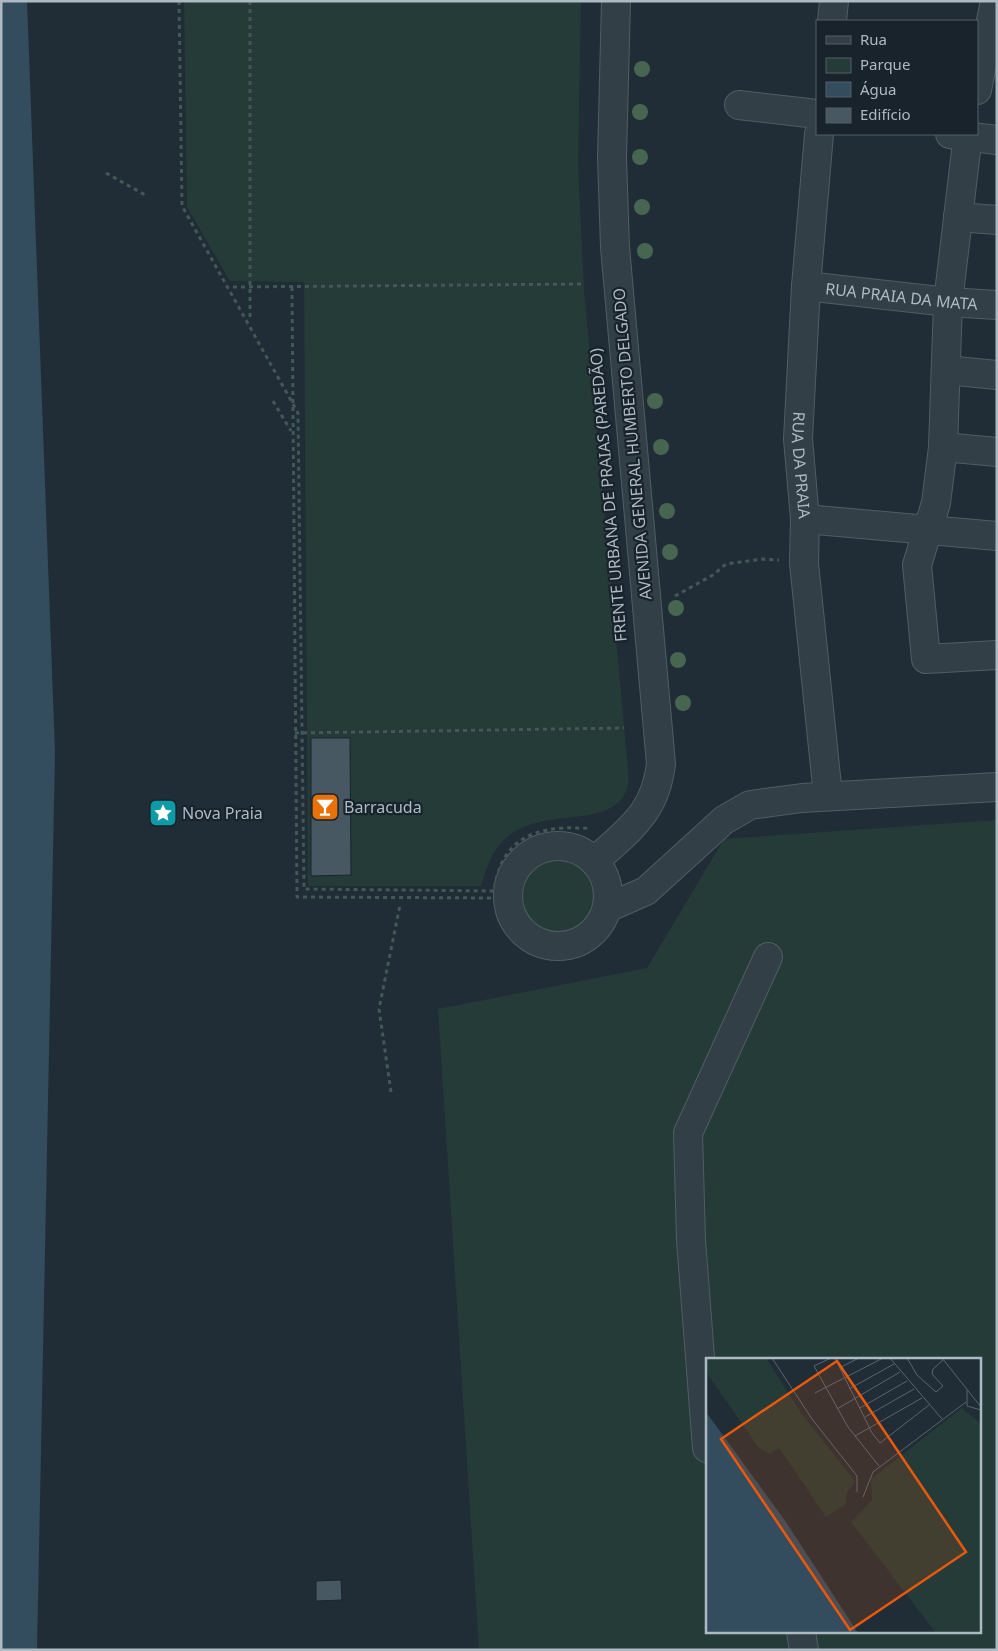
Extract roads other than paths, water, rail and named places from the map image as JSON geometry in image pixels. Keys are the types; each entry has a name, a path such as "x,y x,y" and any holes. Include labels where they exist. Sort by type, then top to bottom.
{"street":[{"name":"AVENIDA GENERAL HUMBERTO DELGADO","path":"595,861 645,813 658,783 661,764 615,247 612,157 616,1"},
{"path":"832,20 834,1"},
{"path":"978,87 991,52 995,1"},
{"path":"739,105 816,114"},
{"name":"RUA DA PRAIA","path":"819,135 806,286 798,438 805,519 804,563 828,796"},
{"path":"997,140 961,135 958,217 948,302 943,448 936,503 917,566 926,659 997,655"},
{"path":"958,217 997,220"},
{"name":"RUA PRAIA DA MATA","path":"806,286 948,302 997,305"},
{"path":"946,370 997,374"},
{"path":"943,448 997,452"},
{"path":"805,519 997,536"},
{"path":"607,908 646,891 724,820 735,812 759,804 828,796 997,787"},
{"path":"552,846 567,846 582,851 595,861 607,883 607,908 601,923 591,934 578,943 562,946 547,945 532,939 520,929 512,916 508,901 509,885 514,871 524,859 537,850 552,846"},
{"path":"706,1435 691,1240 688,1133 768,957"},
{"path":"801,1634 804,1650"}],"water":[{"path":"1,1 27,1 55,752 37,1650 1,1650"}],"place":[{"name":"Barracuda","path":"325,807"},
{"name":"Nova Praia","path":"163,813"}]}
